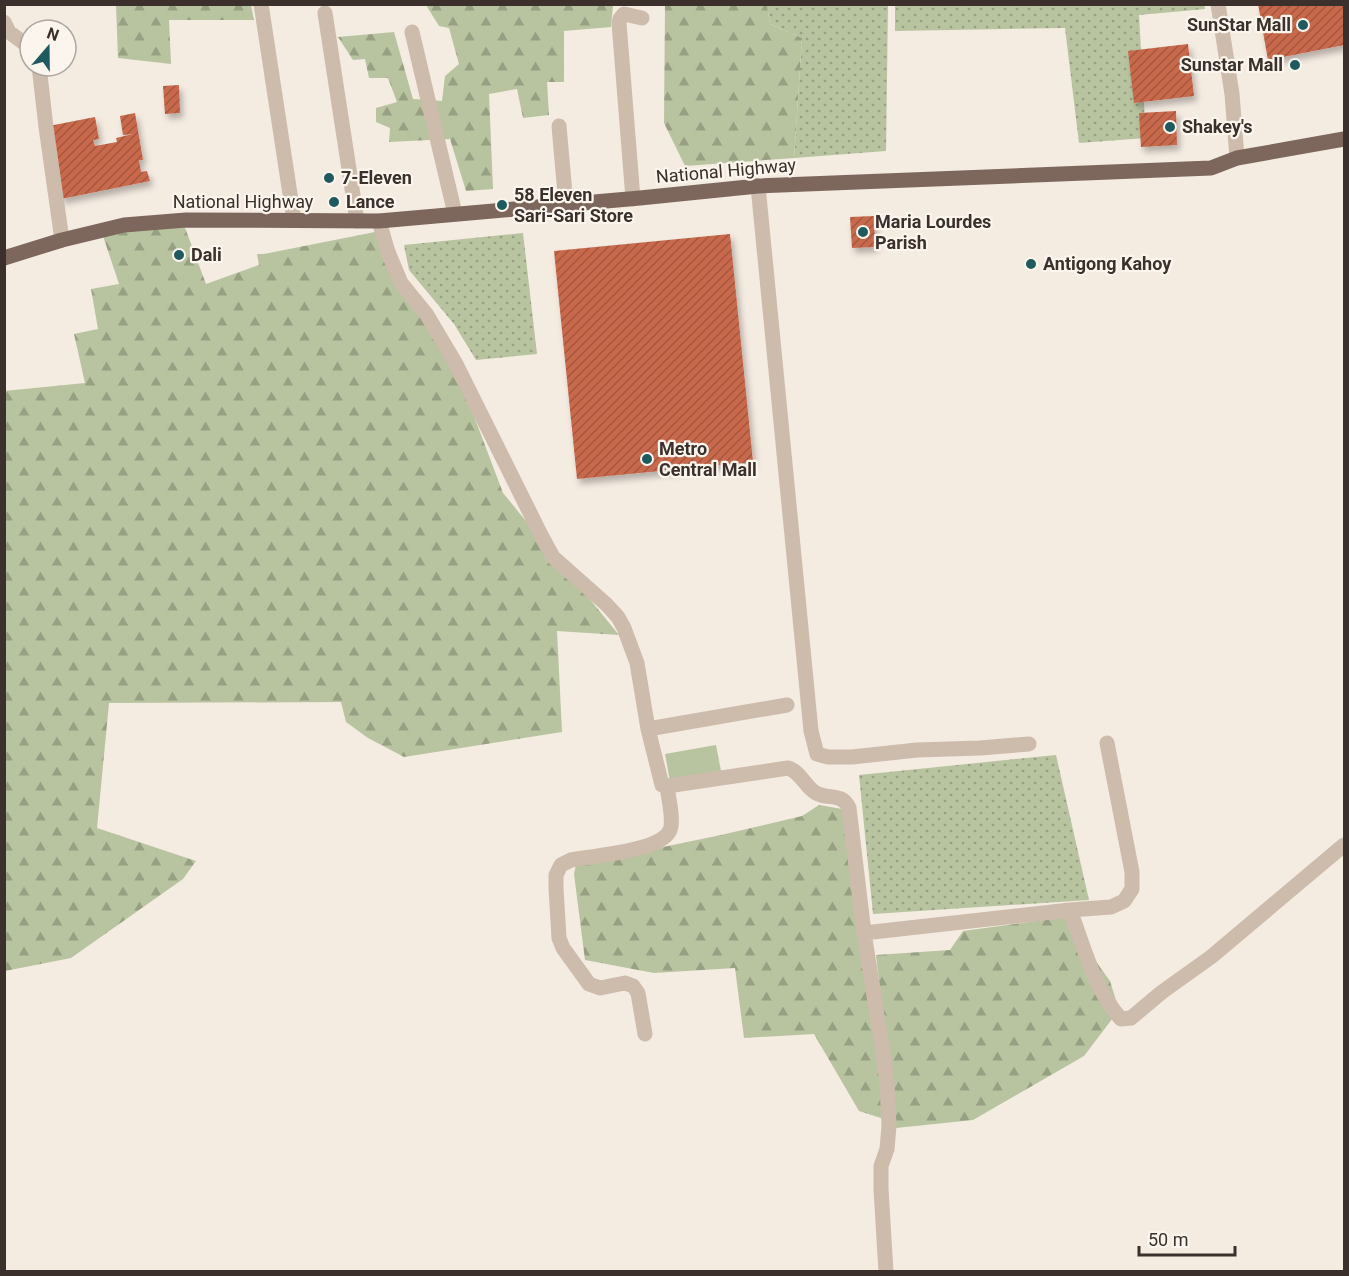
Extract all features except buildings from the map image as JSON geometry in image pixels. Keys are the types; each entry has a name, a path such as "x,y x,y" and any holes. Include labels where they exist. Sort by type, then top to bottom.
{"main road":[{"name":"National Highway","path":"4,258 62,240 124,225 176,221 379,221 758,186 1211,168 1237,158 1344,139"}],"street":[{"path":"261,4 294,220"},
{"path":"1218,4 1232,94 1237,158"},
{"path":"325,13 357,222"},
{"path":"633,199 620,18 624,14 642,18"},
{"path":"4,22 9,32 18,39"},
{"path":"412,32 455,214"},
{"path":"40,78 62,240"},
{"path":"559,126 566,205"},
{"path":"758,186 811,731 817,754 828,757 852,757 917,750 1029,744"},
{"path":"379,221 401,284 427,315 456,364 553,557 606,604 624,628 637,663 648,729 662,784 667,786 788,768 794,770 814,792 847,802 887,1083 889,1126 887,1149 881,1166 886,1272"},
{"path":"648,729 787,705"},
{"path":"864,933 1111,907 1124,901 1132,888 1132,872 1107,743"},
{"path":"645,1034 638,993 633,986 625,983 600,988 589,984 562,948 559,938 556,875 561,865 571,860 642,848 664,839 670,832 672,824 667,786"},
{"path":"1070,910 1096,978 1111,1008 1121,1019 1131,1018 1162,992 1211,957 1344,845"}],"green space":[{"path":"1204,4 1205,9 1139,15 1146,138 1079,143 1065,28 895,31 895,5"},
{"path":"116,5 251,5 254,20 169,20 171,64 118,58"},
{"path":"426,5 613,5 611,27 564,31 564,82 547,82 549,115 523,118 517,89 489,94 493,189 466,191 450,139 389,142 390,128 376,122 376,108 397,102 388,78 369,78 365,59 353,60 338,37 394,32 413,99 442,101 445,76 459,64 449,28 439,26"},
{"path":"665,5 767,5 770,24 802,38 794,158 685,166 664,123"},
{"path":"767,5 888,5 886,151 794,158 802,38 770,24"},
{"path":"184,225 206,284 259,265 257,254 375,232 452,358 503,493 619,635 557,631 562,732 404,757 368,738 346,722 341,702 109,703 97,828 196,861 183,879 71,958 5,971 4,391 85,383 74,334 98,329 91,289 119,284 102,233"},
{"path":"523,233 537,354 476,360 454,324 409,270 404,245"},
{"path":"716,745 721,771 670,781 665,754"},
{"path":"1056,755 1089,900 873,914 859,775"},
{"path":"819,805 842,809 875,1039 884,1119 859,1111 814,1034 744,1038 735,968 654,973 585,960 574,874 576,865 802,816"},
{"path":"1064,917 1110,981 1119,1010 1084,1056 973,1120 896,1128 876,955 950,950 963,931"}],"place":[{"name":"SunStar Mall","path":"1303,25"},
{"name":"Sunstar Mall","path":"1295,65"},
{"name":"Shakey's","path":"1170,127"},
{"name":"7-Eleven","path":"329,178"},
{"name":"Lance","path":"334,202"},
{"name":"58 Eleven Sari-Sari Store","path":"502,205"},
{"name":"Maria Lourdes Parish","path":"863,232"},
{"name":"Dali","path":"179,255"},
{"name":"Antigong Kahoy","path":"1031,264"},
{"name":"Metro Central Mall","path":"647,459"}]}
